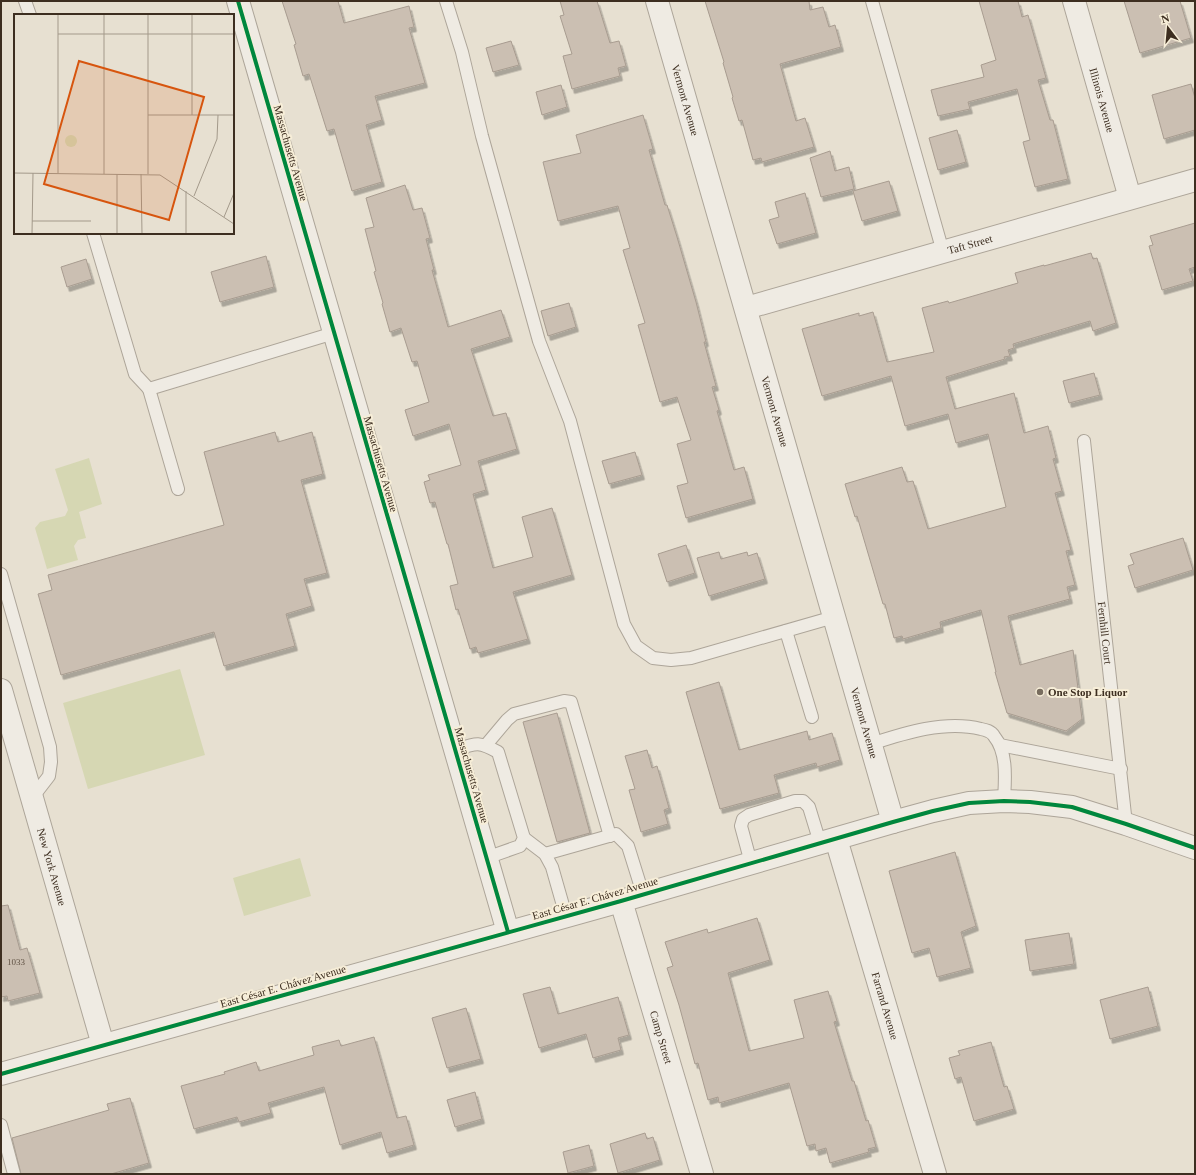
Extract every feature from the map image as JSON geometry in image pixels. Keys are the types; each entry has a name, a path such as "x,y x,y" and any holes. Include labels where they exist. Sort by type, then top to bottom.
{"street":[{"name":"Massachusetts Avenue","path":"238,1 508,932"},
{"name":"Vermont Avenue","path":"657,1 893,822"},
{"name":"Illinois Avenue","path":"1074,1 1130,198"},
{"name":"Taft Street","path":"746,308 1195,180"},
{"name":"New York Avenue","path":"1,690 103,1045"},
{"name":"East César E. Chávez Avenue","path":"1,1074 621,901 893,822 969,803 1004,801 1030,802 1072,807 1195,848"},
{"name":"Farrand Avenue","path":"828,841 935,1174"},
{"name":"Camp Street","path":"621,901 702,1174"}],"lane":[{"path":"25,1 30,14"},
{"path":"446,1 462,52 482,136 539,341 570,421 624,624 636,646 653,658 671,660 691,658 834,617"},
{"path":"872,1 942,252"},
{"path":"94,234 135,374 149,389 178,489"},
{"path":"149,389 334,333"},
{"name":"Fernhill Court","path":"1084,441 1126,824"},
{"path":"1,574 50,747 52,762 49,776 32,798"},
{"path":"786,631 812,717"},
{"path":"486,745 514,714 564,701 572,702 610,836"},
{"path":"871,744 895,736 940,727 973,727 988,731 994,735 1003,754 1005,770 1004,801"},
{"path":"455,750 476,743 486,745 498,752 524,838 545,854 552,867 566,916"},
{"path":"1000,745 1121,769"},
{"path":"751,863 741,826 743,819 749,815 787,803 803,800 809,807 828,841"},
{"path":"545,854 616,834 628,846 643,894"},
{"path":"486,858 520,846 524,838"},
{"path":"1,1125 14,1174"}],"green space":[{"path":"89,458 102,504 79,512 86,538 78,540 74,546 78,560 47,569 35,528 40,522 65,516 68,510 55,469"},
{"path":"180,669 205,755 88,789 63,703"},
{"path":"300,858 311,896 244,916 233,878"}],"building":[{"path":"282,1 338,1 344,23 409,6 414,27 409,28 425,83 375,96 382,120 366,125 382,182 352,191 334,129 327,131 309,74 303,76 294,45 296,44"},
{"path":"560,1 597,1 610,43 619,41 626,66 618,68 620,76 572,89 563,56 572,54 560,16 564,15"},
{"path":"705,1 809,1 810,10 823,7 829,27 835,25 841,47 780,64 796,121 805,118 814,147 762,162 761,158 753,160 742,120 739,121 732,98 724,62"},
{"path":"979,1 1018,1 1022,17 1028,15 1046,78 1038,80 1050,120 1053,120 1068,179 1035,187 1023,142 1030,140 1017,89 968,102 970,109 938,116 931,90 984,77 981,65 996,60"},
{"path":"1124,1 1180,1 1191,38 1140,53"},
{"path":"511,41 519,65 493,72 486,48"},
{"path":"1191,84 1195,98 1195,130 1164,139 1152,95"},
{"path":"561,85 567,107 542,115 536,92"},
{"path":"643,115 653,149 649,150 665,205 667,205 677,237 706,342 704,342 716,386 712,387 719,410 717,411 734,470 744,467 753,499 686,518 677,486 688,483 677,444 691,440 677,397 660,402 638,325 645,323 623,250 630,248 618,206 558,221 543,162 581,153 576,135"},
{"path":"957,130 966,162 938,170 929,138"},
{"path":"830,151 835,171 849,167 854,189 821,197 810,158"},
{"path":"889,181 898,211 862,221 853,191"},
{"path":"405,185 413,210 422,208 430,238 426,239 434,270 432,270 448,327 501,310 510,337 471,349 493,416 506,413 517,449 478,461 486,490 473,494 493,568 533,557 522,517 552,508 572,575 513,592 528,639 478,653 476,647 470,649 458,609 456,610 450,586 458,584 448,544 435,502 430,503 424,482 430,480 428,475 461,465 449,424 413,436 405,410 429,402 417,361 412,362 401,328 390,332 374,272 376,271 365,229 374,227 366,198"},
{"path":"805,193 816,233 777,244 769,220 779,217 775,202"},
{"path":"1195,223 1195,267 1189,269 1193,281 1162,290 1149,246 1153,245 1150,236"},
{"path":"1091,253 1093,259 1097,258 1116,323 1093,331 1090,321 1013,344 1014,348 1008,350 1010,356 1004,357 1005,359 946,377 955,409 1014,393 1024,433 1048,426 1056,458 1053,459 1062,491 1055,493 1071,550 1066,551 1075,585 1067,587 1070,599 1008,616 1020,665 1073,650 1082,719 1066,731 1007,713 995,672 981,610 940,622 941,628 903,639 902,636 894,638 885,604 883,604 857,516 855,517 845,484 902,467 907,482 913,481 928,529 1006,507 988,434 956,443 948,414 905,426 891,376 822,396 802,329 859,313 859,316 873,312 887,362 934,352 922,308 948,301 949,303 1018,283 1015,273"},
{"path":"266,256 274,287 220,302 211,272"},
{"path":"86,259 92,279 67,287 61,267"},
{"path":"569,303 576,327 548,336 541,311"},
{"path":"1094,373 1100,395 1069,403 1063,381"},
{"path":"275,432 278,442 312,432 323,474 301,480 327,573 304,579 312,606 286,614 295,646 224,666 214,632 61,675 38,594 52,590 48,575 224,525 204,452"},
{"path":"635,452 642,475 609,484 602,461"},
{"path":"1183,538 1193,570 1135,588 1128,566 1134,564 1130,554"},
{"path":"686,545 695,573 667,582 658,554"},
{"path":"719,552 721,559 747,552 748,556 757,553 765,579 709,596 697,558"},
{"path":"719,682 739,750 807,731 809,740 832,733 840,760 817,767 816,763 774,775 779,793 720,809 686,692"},
{"path":"557,713 590,833 557,842 523,722"},
{"path":"647,750 652,768 657,766 669,808 664,810 668,824 641,832 629,790 635,789 625,756"},
{"path":"955,852 976,926 961,932 971,968 937,977 929,948 912,953 889,871"},
{"path":"8,905 20,950 27,948 40,993 8,1001 7,996 1,997 1,906"},
{"path":"757,918 770,960 728,973 749,1051 804,1038 794,1000 828,991 837,1021 834,1022 852,1081 854,1081 866,1121 868,1120 876,1147 868,1149 869,1152 830,1163 826,1148 816,1151 815,1144 807,1146 789,1083 719,1103 718,1097 708,1100 698,1063 695,1064 667,968 673,966 665,942 707,929 708,933"},
{"path":"1069,933 1074,964 1030,971 1025,940"},
{"path":"550,987 558,1014 618,997 629,1035 618,1038 621,1050 593,1058 586,1034 539,1048 523,994"},
{"path":"1148,987 1158,1026 1110,1039 1100,1000"},
{"path":"466,1008 481,1059 447,1068 432,1018"},
{"path":"374,1037 397,1118 406,1116 414,1145 387,1153 381,1132 340,1145 324,1087 268,1103 271,1113 239,1122 237,1117 194,1129 181,1086 225,1074 224,1072 256,1062 259,1071 314,1055 312,1047 339,1040 341,1046"},
{"path":"991,1042 1004,1087 1007,1086 1014,1109 974,1121 961,1077 955,1079 949,1058 960,1055 958,1051"},
{"path":"475,1092 482,1119 455,1127 447,1100"},
{"path":"130,1098 149,1163 111,1174 21,1174 12,1138 109,1110 107,1104"},
{"path":"645,1133 647,1139 653,1137 660,1160 618,1173 610,1144"},
{"path":"589,1145 594,1166 568,1173 563,1152"}],"cycle path":[{"path":"238,1 508,932"},
{"path":"1,1074 621,901 893,822 969,803 1004,801 1030,802 1072,807 1195,848"}],"place":[{"name":"One Stop Liquor","path":"1040,692"}]}
